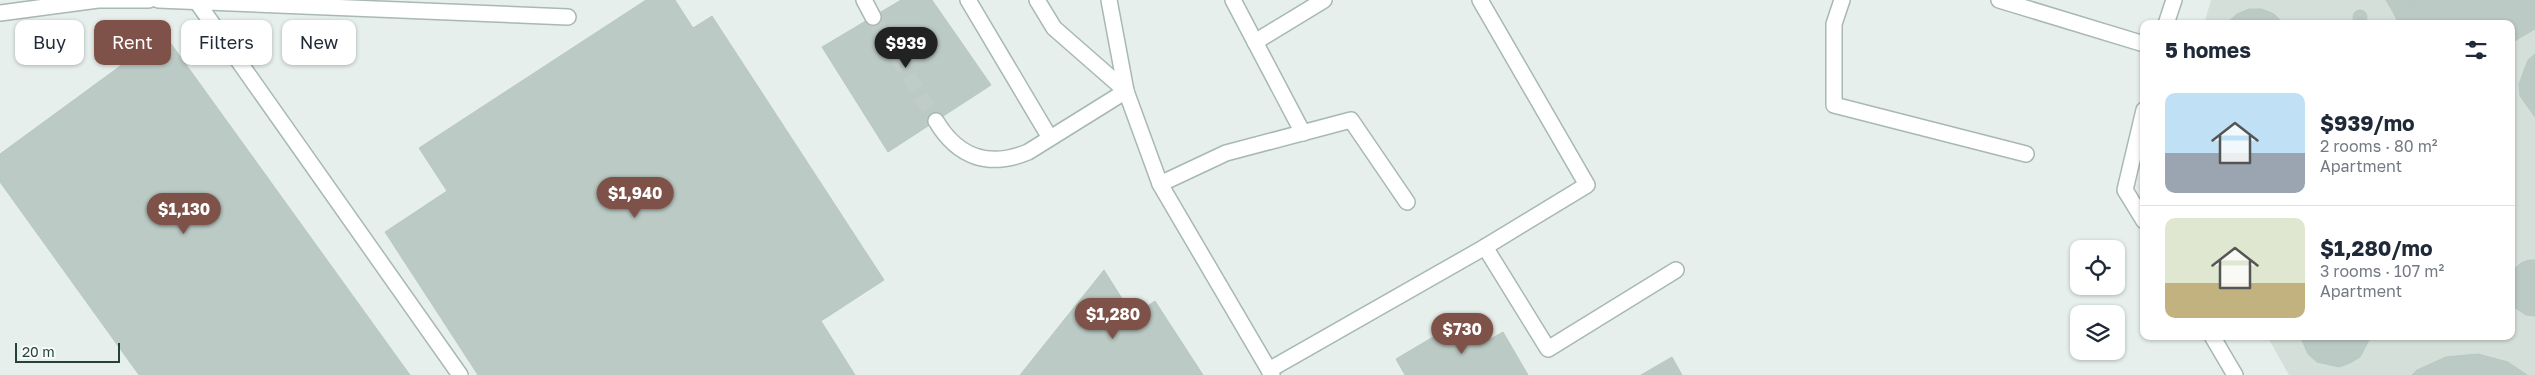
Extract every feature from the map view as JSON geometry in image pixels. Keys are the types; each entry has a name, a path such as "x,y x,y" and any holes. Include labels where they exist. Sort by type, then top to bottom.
{"lane":[{"path":"0,13 98,0 149,0"},
{"path":"158,0 568,17"},
{"path":"864,0 873,16"},
{"path":"968,0 1050,138"},
{"path":"1037,0 1054,28 1126,91"},
{"path":"1109,0 1126,91 1160,184 1271,372 1587,185 1480,0"},
{"path":"1233,0 1303,133"},
{"path":"1255,42 1324,0"},
{"path":"1842,0 1834,24 1834,105 2026,154"},
{"path":"1999,0 2140,43"},
{"path":"2167,20 2174,0"},
{"path":"197,2 460,375"},
{"path":"936,121 953,144 979,158 996,160 1012,158 1050,138 1126,91"},
{"path":"1160,184 1226,153 1352,120 1407,202"},
{"path":"2140,128 2126,190 2140,213"},
{"path":"1485,247 1548,349 1676,270"},
{"path":"2214,340 2235,375"}],"shaded area":[{"path":"2211,0 2535,0 2535,375 2289,375 2269,340 2515,340 2515,20 2205,20"}],"building":[{"path":"646,0 675,0 693,28 712,16 884,280 821,321 855,375 478,375 385,232 447,191 419,148"},
{"path":"901,0 932,0 991,85 888,152 822,47"},
{"path":"2386,0 2417,0 2394,14"},
{"path":"2417,0 2535,0 2535,29 2515,41 2515,20 2397,20 2394,14"},
{"path":"2249,9 2262,9 2274,14 2280,20 2230,20 2237,14"},
{"path":"2357,11 2363,11 2366,14 2366,20 2354,20 2354,14"},
{"path":"171,44 181,58 181,65 186,65 410,375 139,375 0,182 0,154 122,65 171,65"},
{"path":"2535,54 2535,117 2520,96 2519,84 2528,60"},
{"path":"2535,260 2535,316 2526,315 2515,308 2515,268 2521,263"},
{"path":"1104,270 1133,316 1155,301 1203,375 1020,375"},
{"path":"1465,318 1480,345 1503,332 1528,375 1405,375 1396,359"},
{"path":"2302,340 2369,340 2360,357 2339,367 2317,362 2308,354"},
{"path":"2478,354 2508,362 2527,375 2412,375 2417,370 2446,357"},
{"path":"1672,357 1682,375 1641,375"}],"tunnel":[{"path":"873,17 936,121"}]}
